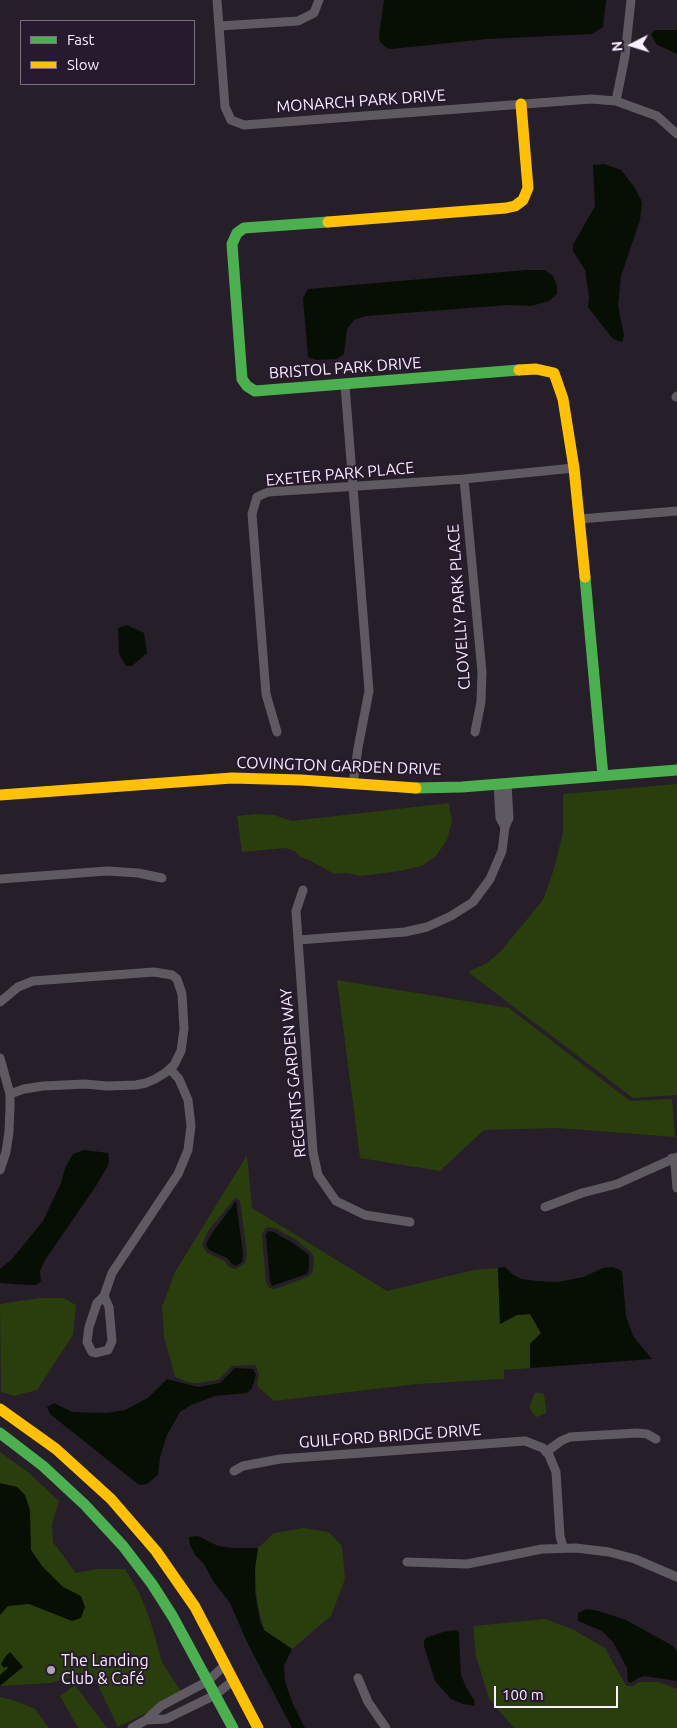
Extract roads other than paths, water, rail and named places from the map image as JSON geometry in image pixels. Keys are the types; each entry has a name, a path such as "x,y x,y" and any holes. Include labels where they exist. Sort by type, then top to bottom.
{"street":[{"name":"MONARCH PARK DRIVE","path":"217,0 225,107 231,120 244,125 591,99 616,101 658,116 677,134"},
{"path":"219,26 298,20 314,14 319,0"},
{"path":"616,101 631,0"},
{"name":"BRISTOL PARK DRIVE","path":"521,104 528,188 523,200 515,206 244,228 237,233 232,244 242,379 247,386 255,391 536,369 554,373 563,399 574,468 603,776"},
{"path":"345,385 369,691 353,784"},
{"name":"EXETER PARK PLACE","path":"277,732 266,694 252,514 257,496 268,492 464,479 574,468"},
{"name":"CLOVELLY PARK PLACE","path":"464,479 482,672 481,702 475,732"},
{"path":"580,518 677,511"},
{"name":"COVINGTON GARDEN DRIVE","path":"0,795 212,778 276,779 408,788 503,784 677,770"},
{"path":"298,940 404,932 427,927 451,916 473,902 490,879 502,851 505,827 500,818 503,784"},
{"path":"0,879 107,871 138,873 162,878"},
{"name":"REGENTS GARDEN WAY","path":"303,890 296,911 313,1152 318,1175 336,1201 365,1215 410,1222"},
{"path":"0,1002 18,987 33,981 154,972 172,975 177,979 180,987 184,1029 180,1051 174,1065 155,1079 146,1084 136,1085 61,1084 24,1089 10,1094"},
{"path":"0,1058 10,1094 9,1132 6,1152 0,1170"},
{"path":"104,1296 109,1307 112,1341 108,1350 92,1352 86,1342 97,1304 104,1296 112,1273 178,1174 188,1150 191,1126 188,1100 180,1079 170,1069"},
{"path":"545,1207 582,1193 617,1184 675,1157 677,1188"},
{"path":"0,1409 56,1449 111,1499 162,1559 195,1607 258,1728"},
{"path":"0,1433 57,1479 85,1505 123,1546 152,1584 173,1617 233,1728"},
{"path":"563,1548 560,1536 556,1472 546,1452 570,1437 638,1433 647,1434 656,1439"},
{"name":"GUILFORD BRIDGE DRIVE","path":"234,1471 244,1466 280,1459 506,1442 529,1442 543,1448 546,1452"},
{"path":"407,1562 467,1564 542,1549 563,1548 621,1554 677,1577"},
{"path":"132,1728 146,1720 161,1706 208,1681 226,1664"},
{"path":"358,1678 368,1702 386,1728"},
{"path":"146,1720 166,1719 215,1695 234,1680"}],"place":[{"name":"The Landing Club & Café","path":"51,1670"}]}
